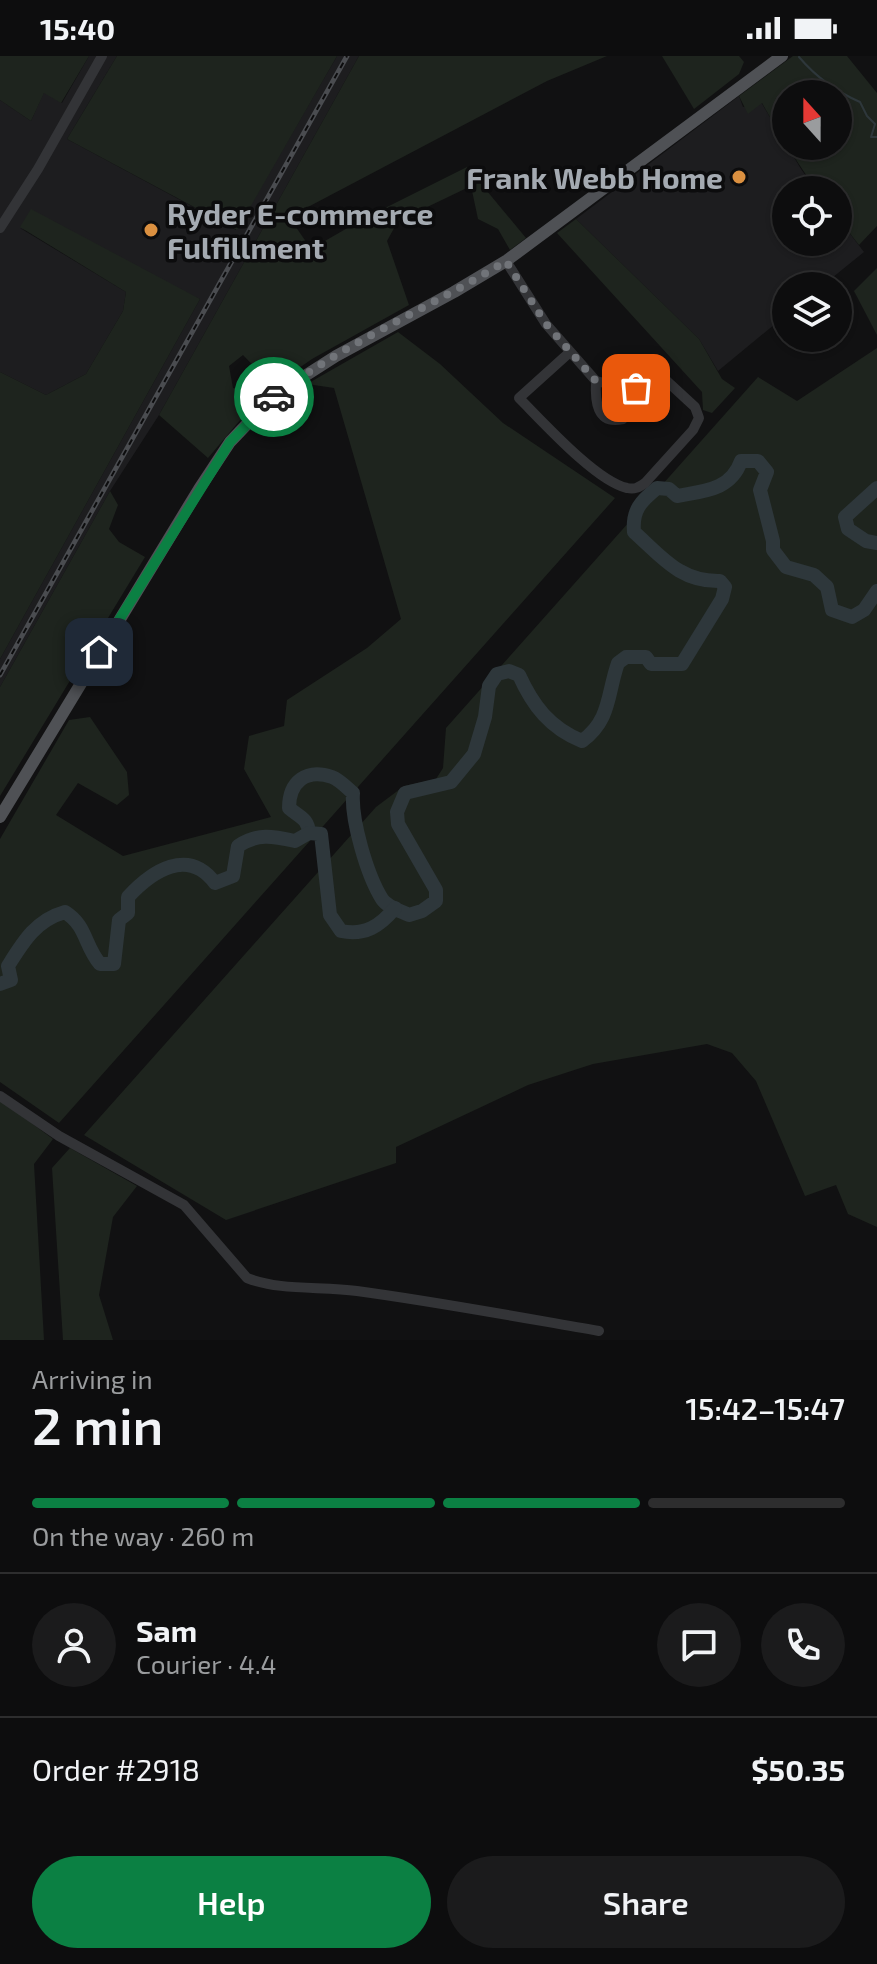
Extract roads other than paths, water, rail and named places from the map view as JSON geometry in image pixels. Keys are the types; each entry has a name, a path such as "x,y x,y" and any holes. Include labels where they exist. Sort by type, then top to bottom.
{"main road":[{"path":"0,817 143,579 230,442 271,399 302,376 506,261 782,56"}],"street":[{"path":"0,228 38,169 102,56"},
{"path":"506,261 537,312 596,381 630,389 643,384 657,372 695,407 699,418 693,430 645,483 635,489 607,479 519,398 570,352"},
{"path":"596,381 597,409 611,420 623,419 627,414 632,403 630,389"},
{"path":"0,1096 59,1136 184,1205 247,1278 260,1283 325,1287 438,1302 599,1331"}],"waterway":[{"path":"799,57 827,83 860,102 875,124 871,137 877,137"},
{"path":"309,833 305,821 289,808 292,791 307,776 332,777 353,793 361,847 384,902 409,915 422,911 436,901 436,890 398,824 397,812 405,793 451,782 474,754 485,717 489,686 497,674 509,671 519,675 544,715 561,730 582,741 603,715 618,663 626,657 646,657 651,664 682,664 722,599 725,587 720,581 683,573 634,532 634,518 639,507 657,488 669,489 677,496 715,488 731,478 741,461 758,461 767,472 760,490 773,550 786,567 814,575 827,587 832,610 852,617 864,610 877,591"},
{"path":"877,488 845,517 848,529 866,541 877,543"},
{"path":"0,984 11,980 8,966 31,933 46,920 65,912 78,923 100,964 114,964 119,920 128,913 128,897 138,887 159,872 182,865 193,866 215,883 233,876 238,846 259,837 295,841 309,833 321,834 330,915 341,931 365,931 384,920 395,908"}],"railway":[{"path":"0,675 347,56"}],"place":[{"name":"Frank Webb Home","path":"739,177"},
{"name":"Ryder E-commerce Fulfillment","path":"151,230"}]}
